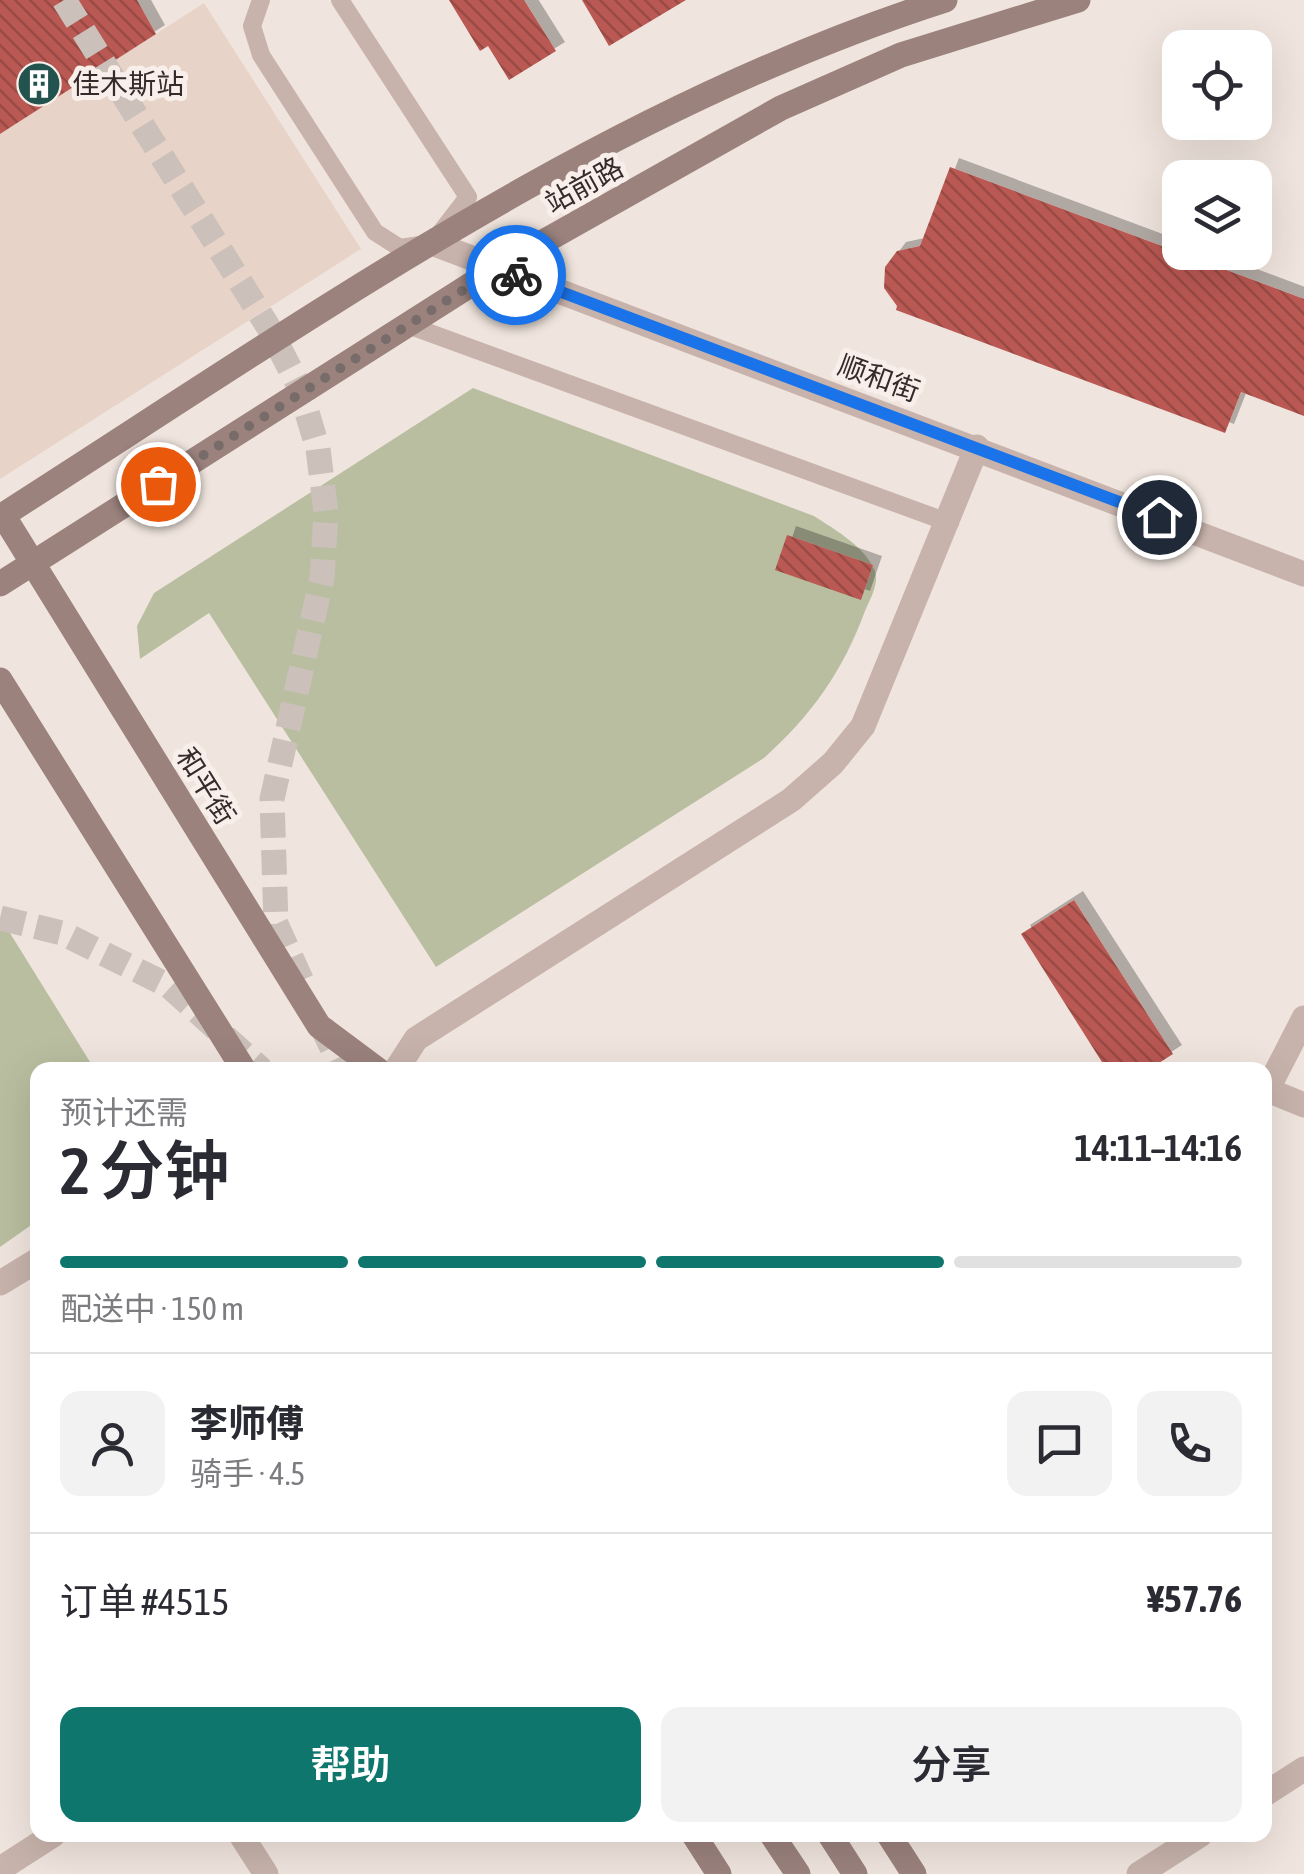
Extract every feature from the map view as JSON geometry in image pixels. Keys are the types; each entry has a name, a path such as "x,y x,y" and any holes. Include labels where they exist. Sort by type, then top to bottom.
{"main road":[{"name":"站前路","path":"2,516 432,243 662,116 833,37 944,0"},
{"name":"站前路","path":"0,584 498,268 781,108 901,55 1078,0"},
{"name":"和平街","path":"2,516 319,1026 367,1062"},
{"path":"0,680 239,1062"},
{"path":"698,1842 719,1874"},
{"path":"777,1842 798,1874"},
{"path":"835,1842 856,1874"},
{"path":"893,1842 914,1874"}],"street":[{"name":"顺和街","path":"432,243 1304,574"},
{"path":"401,1062 416,1039 791,800 833,763 863,726 950,523 977,447"},
{"path":"1272,1084 1304,1018"},
{"path":"1272,1093 1304,1105"},
{"path":"0,1284 30,1265"},
{"path":"1272,1790 1304,1769"},
{"path":"0,1870 43,1842"},
{"path":"245,1842 266,1874"},
{"path":"1138,1874 1189,1842"}],"lane":[{"path":"261,0 252,26 261,56 374,232 400,248 432,243 468,197 340,0"},
{"path":"408,325 950,523"}],"green space":[{"path":"473,388 814,516 862,552 873,567 876,583 836,673 797,726 764,758 436,967 209,613 140,659 137,626 154,593"},
{"path":"0,917 90,1062 30,1062 30,1226 0,1247"}],"shaded area":[{"path":"204,3 361,249 0,479 0,134"}],"building":[{"name":"佳木斯站","path":"0,0 137,0 156,34 0,134"},
{"path":"449,0 524,0 556,51 509,80 488,46 480,51"},
{"path":"582,0 686,0 609,46"},
{"path":"950,167 1162,246 1162,270 1226,270 1304,299 1304,416 1241,392 1225,433 896,310 884,288 885,267 897,251 920,246"},
{"path":"787,535 873,565 861,600 775,570"},
{"path":"1074,900 1173,1054 1160,1062 1102,1062 1021,934"}],"tunnel":[{"path":"64,0 269,328 299,386 318,449 326,513 322,578 272,799 276,924 305,988"},
{"path":"0,918 62,933 169,986 253,1062"},
{"path":"321,1025 339,1062"}],"way so far":[{"path":"158,484 498,268 516,275"}],"place":[{"name":"佳木斯站","path":"39,84"}],"route":[{"path":"516,275 1159,517"}]}
